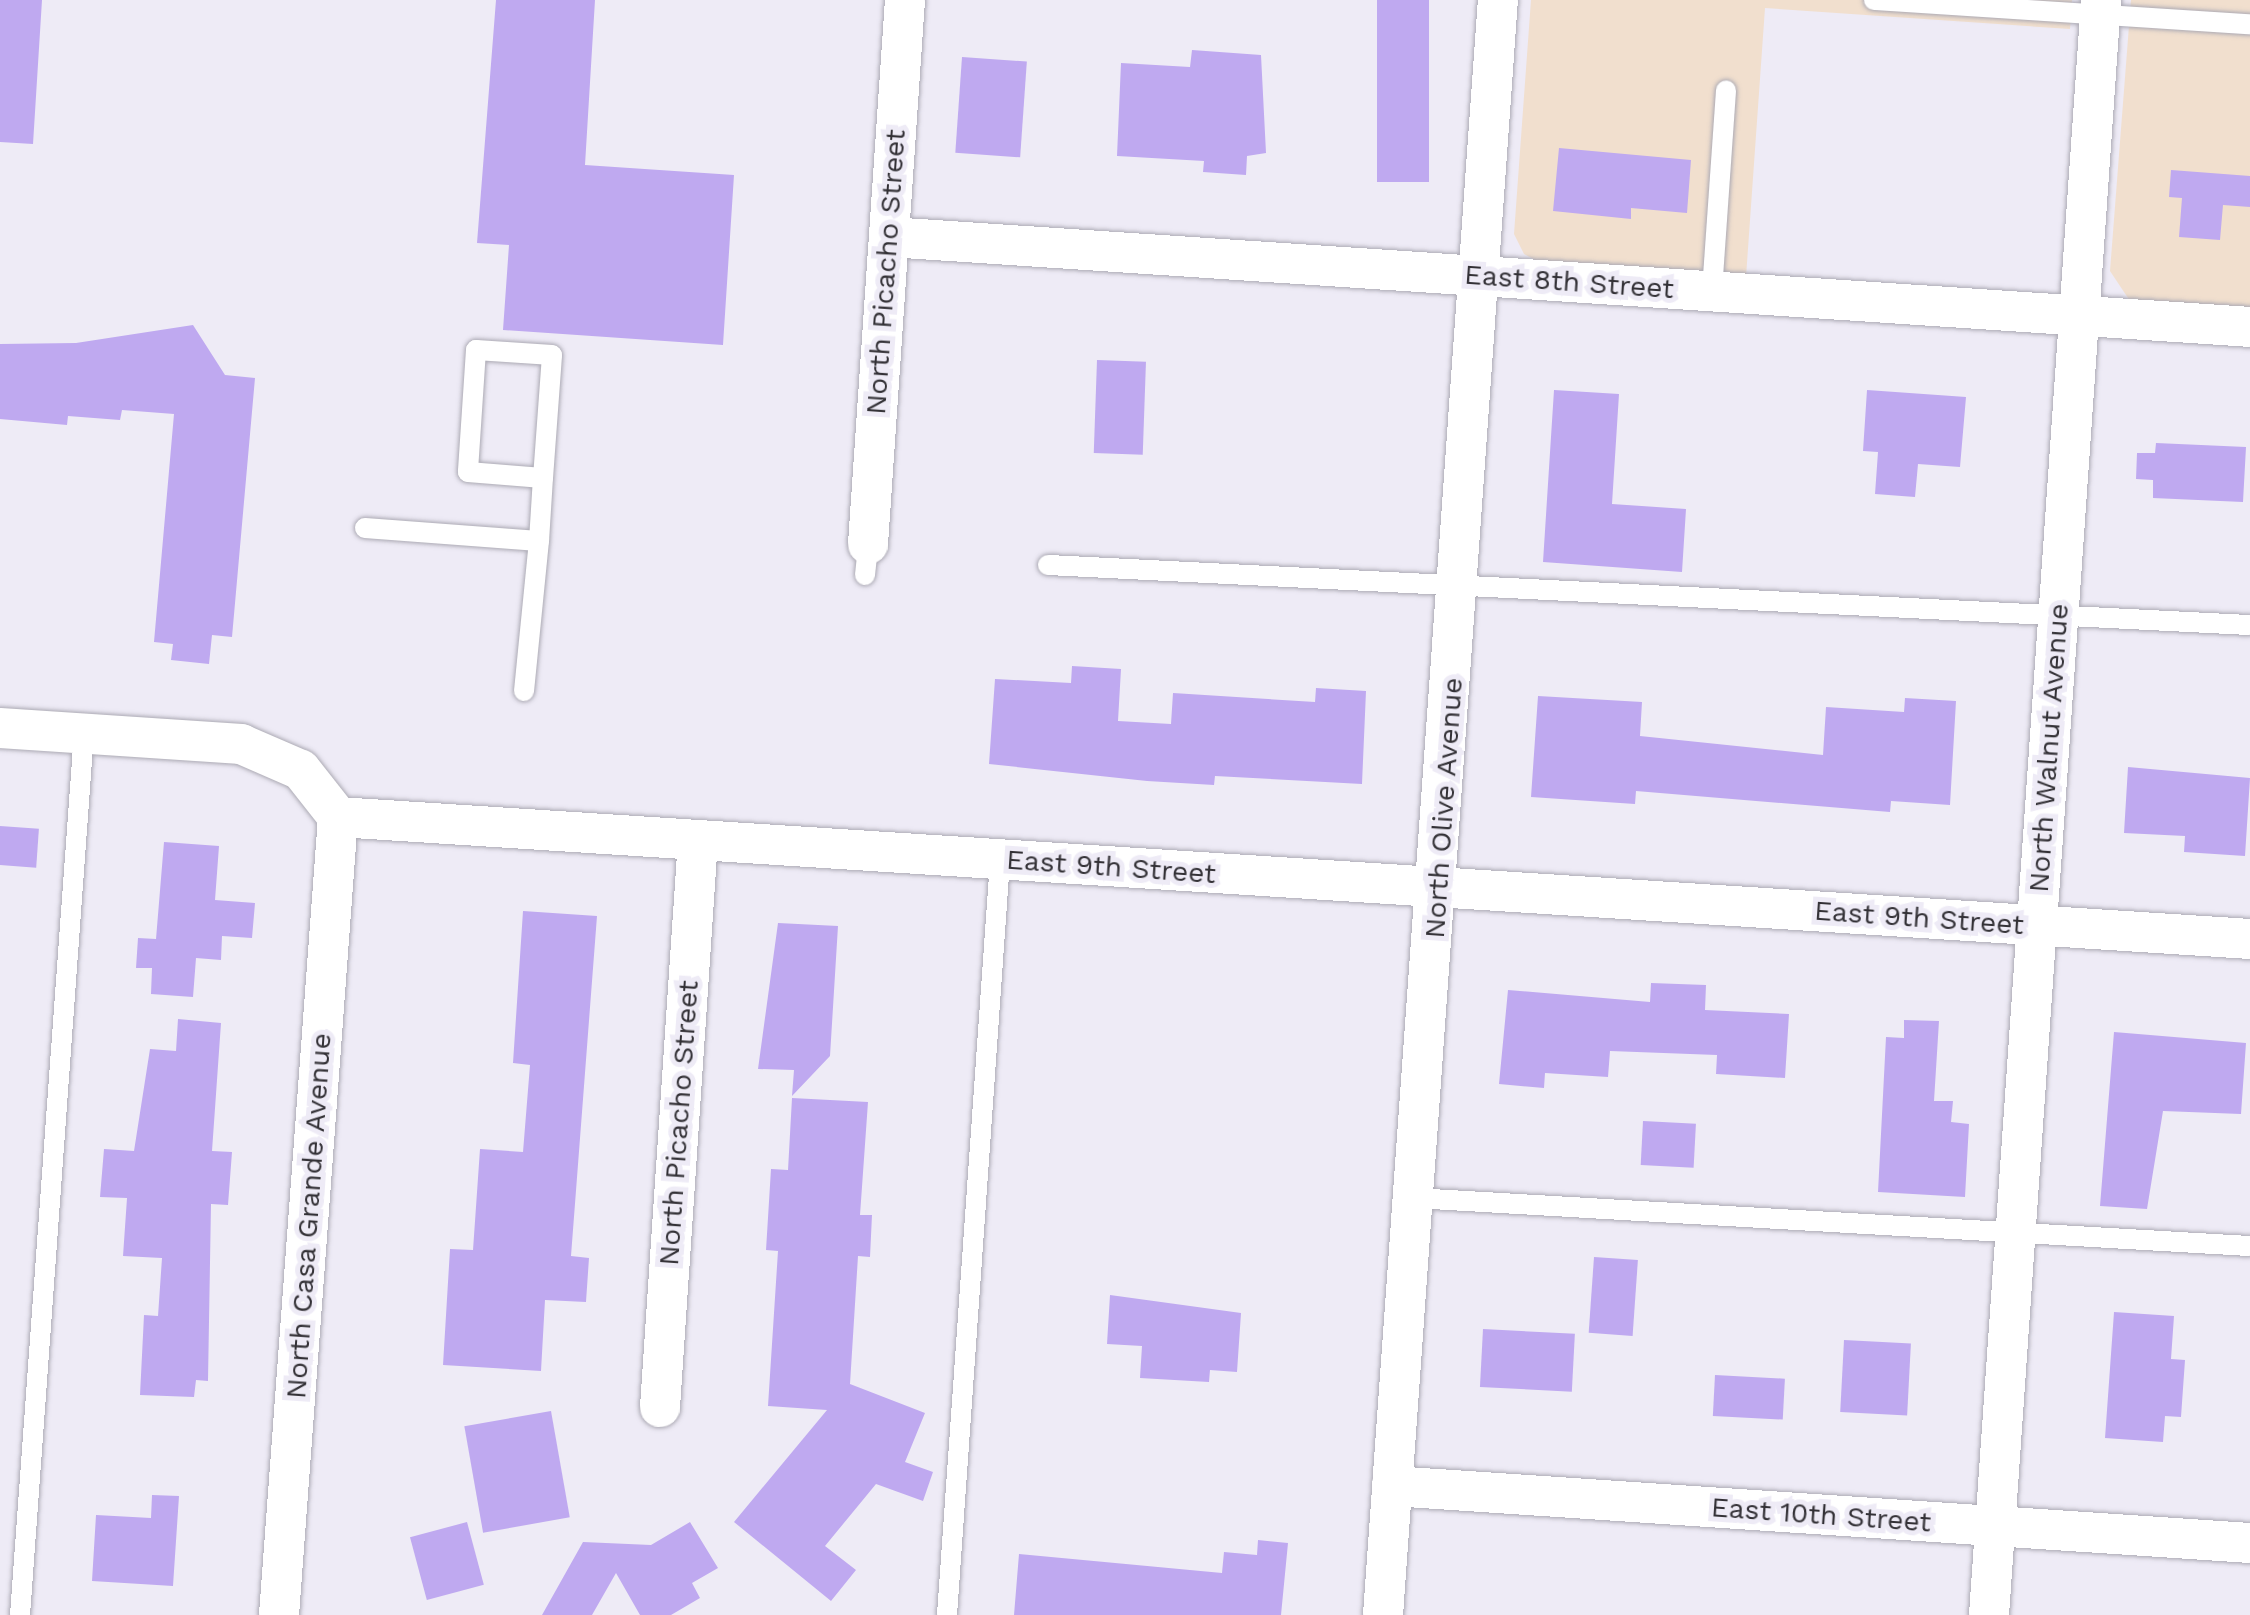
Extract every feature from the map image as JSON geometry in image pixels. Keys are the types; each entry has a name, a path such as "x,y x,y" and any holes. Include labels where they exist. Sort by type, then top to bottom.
{"street":[{"name":"North Picacho Street","path":"866,560 905,0"},
{"name":"North Olive Avenue","path":"1384,1615 1484,276 1498,0"},
{"name":"North Walnut Avenue","path":"1989,1615 2101,6"},
{"name":"East 8th Street","path":"888,237 2250,327"},
{"path":"0,728 242,744 301,770 338,817"},
{"name":"East 9th Street","path":"338,817 2250,939"},
{"name":"North Casa Grande Avenue","path":"280,1615 338,817"},
{"name":"North Picacho Street","path":"660,1406 698,840"},
{"name":"East 10th Street","path":"1392,1486 2250,1543"}],"lane":[{"path":"1874,0 2101,6 2250,24"},
{"path":"1712,291 1726,90"},
{"path":"524,691 539,540 552,355 476,350 468,472 543,478"},
{"path":"364,528 539,540"},
{"path":"1048,565 1460,591 2250,626"},
{"path":"20,1615 84,734"},
{"path":"947,1615 1000,860"},
{"path":"1414,1198 2250,1246"}],"shaded area":[{"path":"1531,0 2072,0 2070,29 1765,8 1746,277 1541,263 1524,254 1514,234"},
{"path":"2131,0 2250,0 2250,309 2130,301 2110,271"}],"building":[{"path":"0,0 42,0 33,144 0,142"},
{"path":"496,0 595,0 585,165 734,175 723,345 503,330 509,245 477,243"},
{"path":"1377,0 1429,0 1429,182 1377,182"},
{"path":"1192,50 1261,55 1266,153 1247,156 1246,175 1203,172 1204,161 1117,156 1121,63 1190,67"},
{"path":"962,57 1027,62 1020,157 955,153"},
{"path":"1559,148 1691,160 1687,213 1631,208 1631,219 1553,211"},
{"path":"2171,170 2250,176 2250,207 2223,205 2220,240 2179,237 2182,198 2169,197"},
{"path":"193,325 225,375 255,378 232,637 212,635 209,664 171,660 173,644 154,642 174,414 122,410 120,420 68,416 67,425 0,419 0,344 76,343"},
{"path":"1097,360 1146,362 1143,455 1094,453"},
{"path":"1554,390 1619,394 1612,504 1686,509 1682,572 1543,562"},
{"path":"1867,390 1966,397 1960,467 1918,464 1915,497 1875,494 1878,452 1863,451"},
{"path":"2156,443 2246,447 2243,502 2153,498 2153,480 2136,479 2137,453 2155,453"},
{"path":"1072,666 1121,669 1118,721 1171,724 1173,693 1315,702 1316,688 1366,691 1362,784 1215,776 1214,785 989,764 995,679 1071,683"},
{"path":"1538,696 1642,702 1640,736 1823,755 1826,707 1904,712 1905,698 1956,701 1950,805 1891,801 1890,812 1636,791 1635,804 1531,797"},
{"path":"2128,767 2250,778 2245,856 2184,852 2185,836 2124,833"},
{"path":"0,826 39,829 36,868 0,865"},
{"path":"164,842 219,846 215,900 255,903 252,938 222,936 221,960 196,958 193,997 151,994 152,968 136,968 138,938 156,939"},
{"path":"523,911 597,916 571,1256 589,1258 586,1302 545,1300 541,1371 443,1365 450,1249 473,1250 480,1149 523,1152 530,1065 513,1063"},
{"path":"778,923 838,926 830,1056 792,1096 794,1070 758,1069"},
{"path":"1651,983 1706,985 1705,1010 1789,1014 1785,1078 1716,1074 1717,1055 1610,1051 1608,1077 1545,1073 1544,1088 1499,1084 1508,990 1650,1002"},
{"path":"178,1019 221,1023 212,1151 232,1152 228,1205 211,1204 208,1381 196,1380 194,1397 140,1395 144,1315 158,1316 162,1258 123,1256 127,1198 100,1197 104,1149 134,1151 150,1049 176,1051"},
{"path":"1904,1020 1939,1021 1934,1101 1953,1101 1951,1122 1969,1124 1965,1197 1878,1192 1886,1037 1904,1038"},
{"path":"2114,1032 2246,1043 2241,1114 2163,1111 2147,1209 2100,1206"},
{"path":"792,1098 868,1102 860,1215 872,1215 870,1257 858,1256 850,1384 925,1413 905,1462 933,1472 923,1501 876,1484 825,1546 856,1570 831,1601 734,1522 827,1410 768,1406 778,1251 766,1250 771,1169 788,1170"},
{"path":"1643,1121 1696,1124 1694,1168 1641,1165"},
{"path":"1594,1257 1638,1260 1633,1336 1589,1333"},
{"path":"1110,1295 1241,1313 1237,1372 1210,1370 1209,1382 1140,1378 1142,1346 1107,1344"},
{"path":"2114,1312 2174,1316 2171,1359 2185,1360 2181,1417 2165,1416 2163,1442 2105,1438"},
{"path":"1483,1329 1575,1334 1572,1392 1480,1387"},
{"path":"1844,1340 1911,1344 1907,1415 1840,1412"},
{"path":"1715,1375 1785,1379 1783,1420 1713,1416"},
{"path":"551,1411 570,1517 483,1533 464,1426"},
{"path":"152,1495 179,1496 173,1586 92,1581 96,1515 151,1518"},
{"path":"467,1522 484,1585 427,1600 410,1537"},
{"path":"690,1522 718,1568 692,1583 700,1598 671,1615 640,1615 616,1573 592,1615 542,1615 583,1542 651,1545"},
{"path":"1258,1540 1288,1543 1281,1615 1014,1615 1019,1554 1222,1573 1224,1552 1257,1555"}]}
